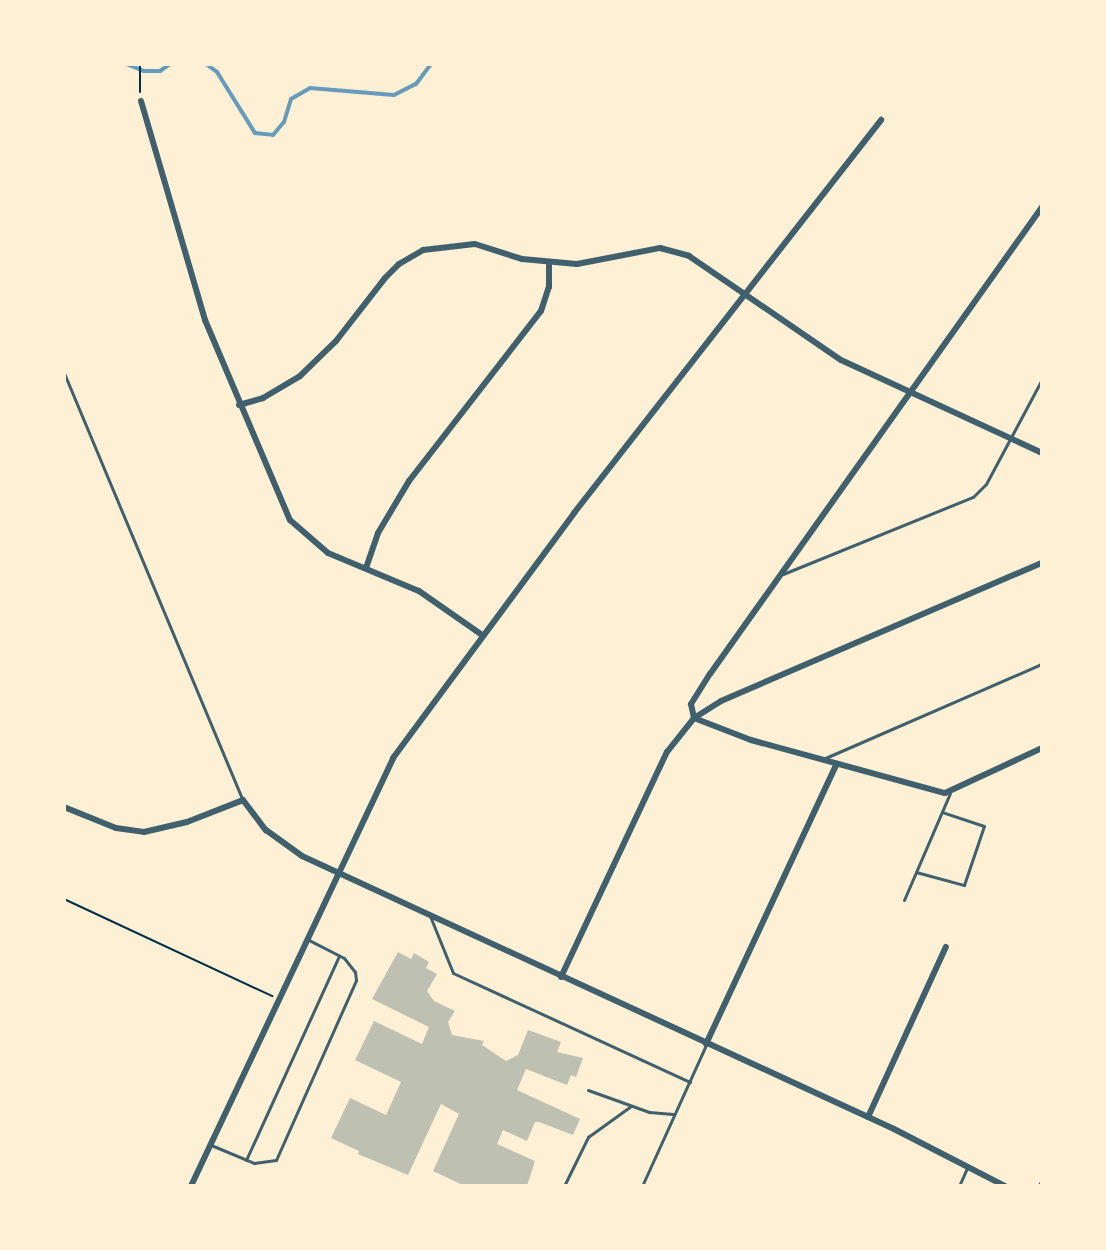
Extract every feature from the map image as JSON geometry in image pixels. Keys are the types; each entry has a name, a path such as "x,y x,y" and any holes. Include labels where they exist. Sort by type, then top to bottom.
{"street":[{"path":"141,101 192,280 239,405 290,520 321,549 419,591 482,635"},
{"path":"191,1185 336,873 393,758 482,635 881,120"},
{"path":"694,718 691,704 1041,207"},
{"path":"239,405 263,398 300,376 336,341 385,278 399,264 423,250 440,245 474,244 549,263 588,263 660,248 689,256 842,360 1041,453"},
{"path":"366,568 378,533 410,481 541,311 549,287 549,263"},
{"path":"561,977 666,752 694,718 721,701 1041,563"},
{"path":"694,718 728,733 836,765 950,793 1041,748"},
{"path":"706,1044 836,765"},
{"path":"64,807 116,828 144,832 187,822 243,800 283,844 336,873 868,1117 1005,1185"},
{"path":"868,1117 946,947"}],"lane":[{"path":"64,373 243,800"},
{"path":"781,574 973,497 986,484 1041,379"},
{"path":"821,760 1041,664"},
{"path":"904,900 950,793"},
{"path":"916,872 964,885 984,826 942,812"},
{"path":"430,916 453,973 690,1082"},
{"path":"209,1144 262,1165 276,1160 355,987 355,972 339,956 306,938"},
{"path":"246,1160 339,956"},
{"path":"642,1185 706,1044"},
{"path":"588,1090 631,1106 673,1114"},
{"path":"564,1185 588,1137 631,1106"},
{"path":"959,1185 968,1168"}],"path":[{"path":"140,64 141,101"},
{"path":"64,899 277,998"}],"building":[{"path":"398,952 411,959 414,953 429,962 426,968 437,974 427,991 434,1001 455,1011 448,1022 452,1035 484,1041 482,1045 506,1061 518,1055 528,1030 561,1042 557,1052 583,1058 576,1077 571,1075 567,1085 526,1069 517,1090 580,1119 573,1135 539,1122 535,1122 527,1141 503,1130 497,1144 535,1161 527,1186 465,1186 433,1171 459,1114 441,1104 408,1175 358,1154 359,1151 331,1138 350,1098 386,1115 401,1082 355,1060 374,1021 422,1044 429,1027 372,999"}],"waterway":[{"path":"126,64 144,71 160,71 170,64"},
{"path":"206,64 217,72 255,133 273,135 284,122 291,99 310,88 394,95 416,84 431,64"}]}
